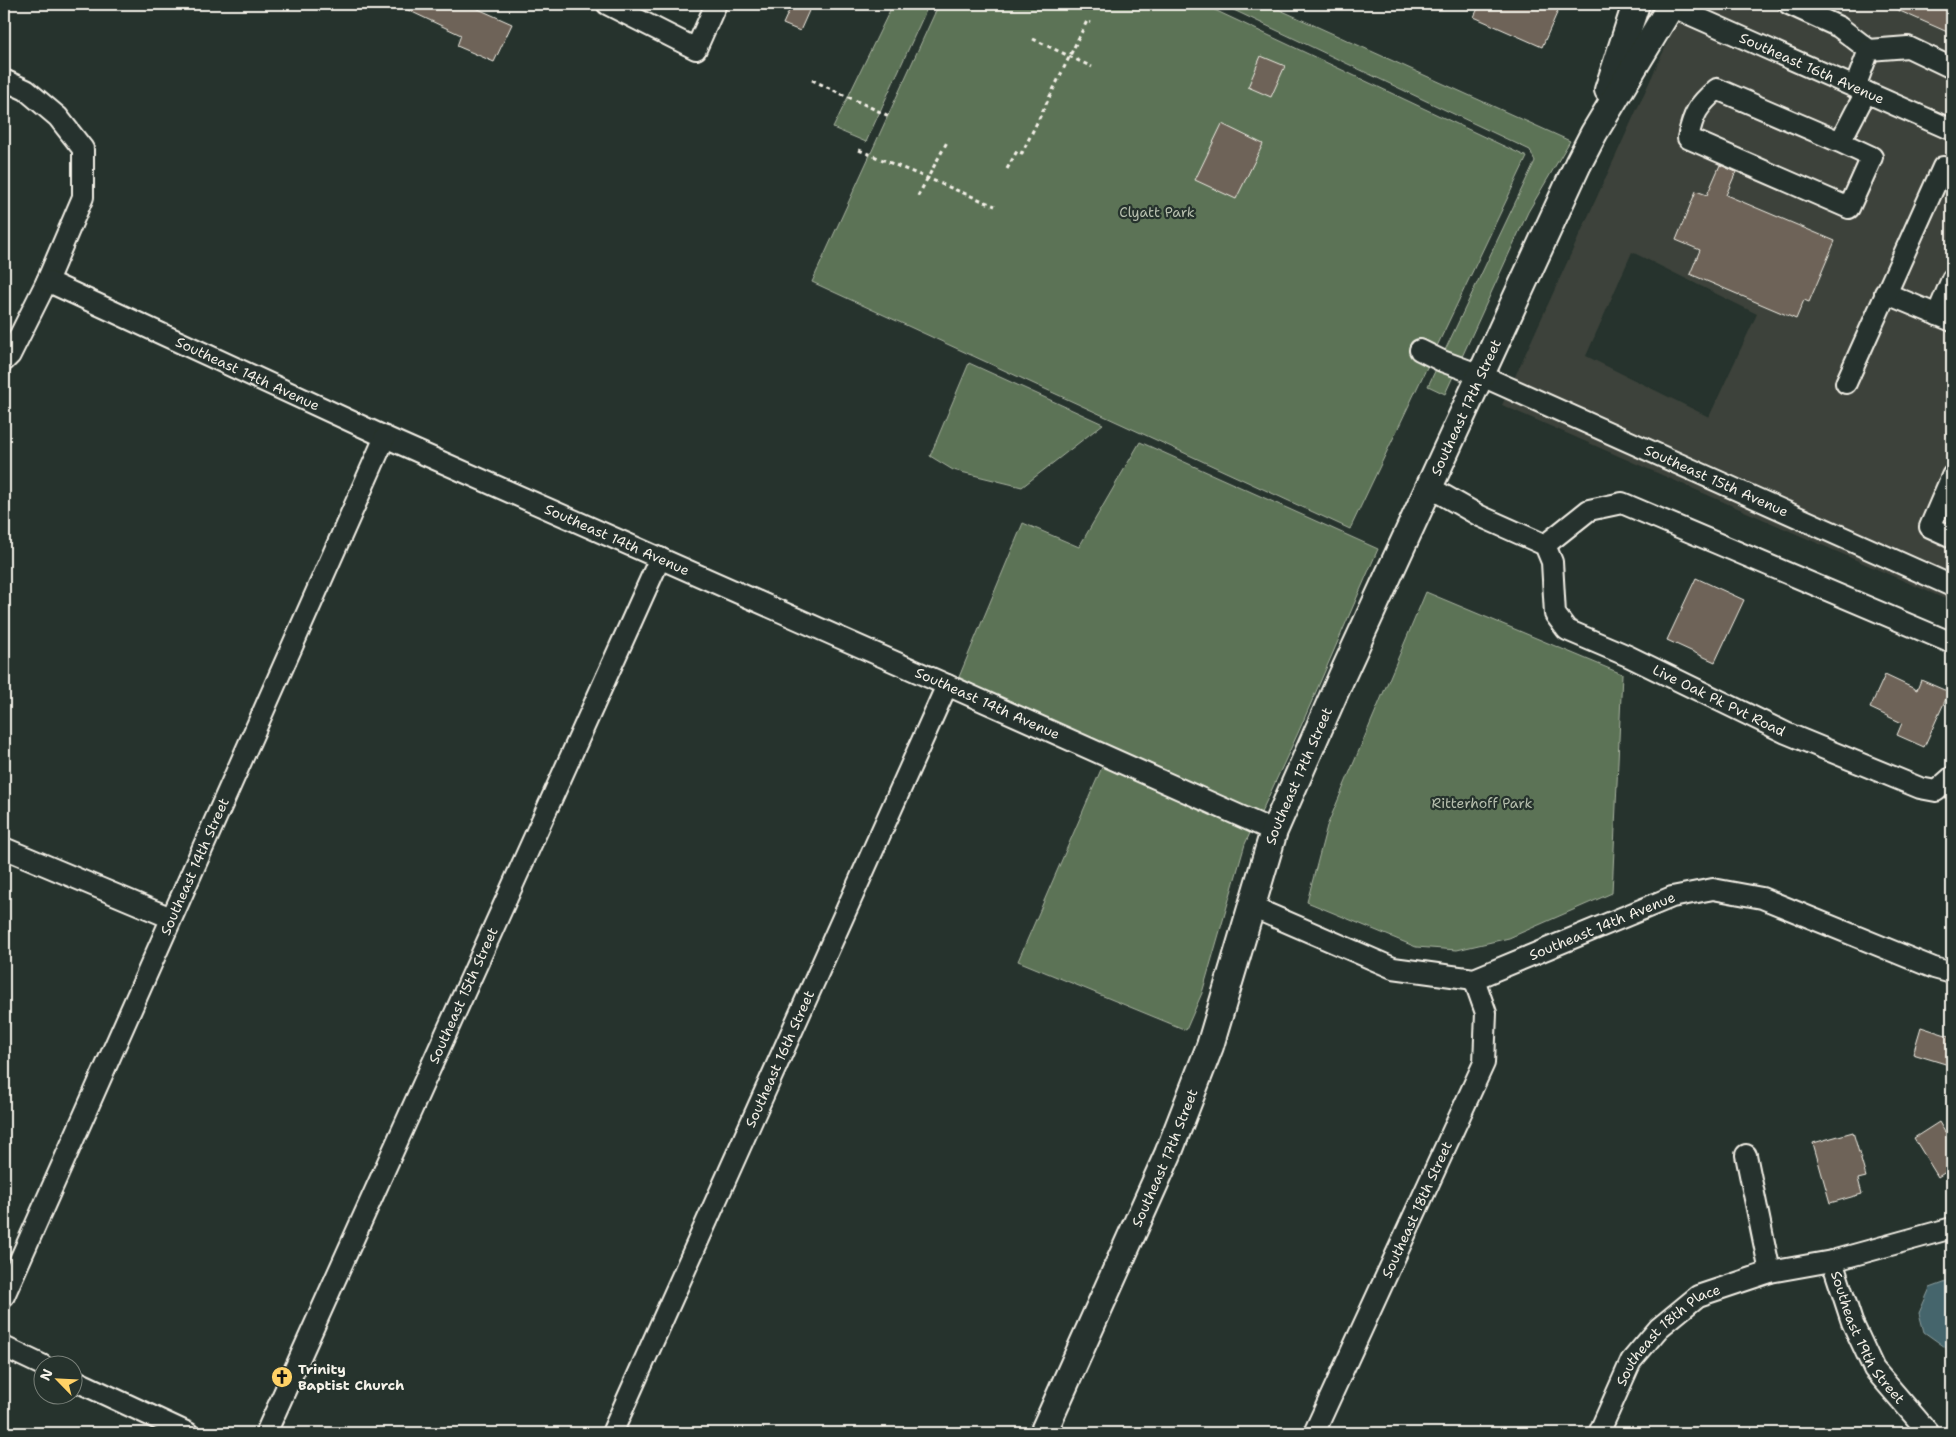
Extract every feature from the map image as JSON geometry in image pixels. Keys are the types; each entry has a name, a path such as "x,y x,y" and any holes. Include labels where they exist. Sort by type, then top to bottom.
{"main road":[{"name":"Southeast 17th Street","path":"1594,133 1636,4"},
{"name":"Southeast 17th Street","path":"1043,1433 1168,1154 1210,1046 1274,831 1342,676 1578,164 1594,133 1671,5"}],"street":[{"path":"607,4 696,49 716,4"},
{"path":"1789,4 1839,27 1870,50 1908,47 1952,68"},
{"name":"Southeast 16th Avenue","path":"1671,5 1952,130"},
{"path":"1840,142 1860,90 1870,50"},
{"path":"4,80 26,90 58,117 82,149 83,197 46,281 10,355 4,361"},
{"path":"1717,89 1840,142 1872,157 1849,208 1688,138 1691,122 1701,102 1717,89"},
{"path":"1846,382 1943,167"},
{"path":"1885,293 1944,318 1952,279"},
{"name":"Southeast 14th Avenue","path":"46,281 385,437 1274,831"},
{"name":"Southeast 15th Avenue","path":"1420,350 1952,586"},
{"name":"Southeast 14th Street","path":"4,1296 385,437"},
{"path":"1952,476 1930,526 1952,537"},
{"path":"1430,487 1480,516 1545,545 1589,510 1622,503 1952,643"},
{"name":"Live Oak Pk Pvt Road","path":"1545,545 1552,562 1554,614 1568,630 1628,656 1786,733 1920,788 1936,791 1952,777"},
{"name":"Southeast 15th Street","path":"266,1433 660,558"},
{"name":"Southeast 16th Street","path":"612,1433 947,685"},
{"path":"4,848 171,918"},
{"name":"Southeast 14th Avenue","path":"1474,979 1672,897 1713,889 1762,898 1934,968 1952,973"},
{"path":"1252,907 1393,968 1474,979"},
{"name":"Southeast 18th Street","path":"1314,1433 1484,1062 1486,1013 1474,979"},
{"path":"1746,1155 1770,1272"},
{"name":"Southeast 18th Place","path":"1599,1433 1632,1361 1659,1328 1698,1296 1770,1272 1832,1261 1952,1228"},
{"name":"Southeast 19th Street","path":"1832,1261 1852,1322 1874,1369 1929,1433"},
{"path":"4,1347 32,1360"},
{"path":"82,1384 188,1433"}],"path":[{"path":"1007,169 1017,151 1022,153 1088,21 1091,23"},
{"path":"1033,39 1092,67"},
{"path":"812,80 891,117"},
{"path":"918,196 947,142"},
{"path":"859,150 996,206"}],"shaded area":[{"path":"1685,4 1952,4 1952,602 1502,405","holes":["1632,252 1757,314 1709,417 1586,356"]}],"green space":[{"path":"893,4 929,4 866,142 833,128"},
{"name":"Clyatt Park","path":"939,4 1202,4 1527,157 1350,529 812,282"},
{"path":"1221,4 1267,4 1570,141 1528,212 1445,394 1428,386 1535,161 1530,150"},
{"path":"969,363 1103,424 1022,487 953,470 930,456"},
{"path":"1140,442 1378,549 1260,815 998,697 959,677 1023,523 1079,547"},
{"name":"Ritterhoff Park","path":"1426,592 1622,674 1612,893 1509,938 1457,950 1416,947 1307,902 1327,826"},
{"path":"1103,765 1251,831 1245,844 1202,993 1186,1030 1018,961"}],"water":[{"path":"1952,1280 1952,1352 1924,1332 1919,1313 1930,1288"}],"building":[{"path":"395,4 467,4 512,24 494,62 457,46 461,35"},
{"path":"792,4 812,4 800,31 783,24"},
{"path":"1480,4 1561,4 1542,47 1474,17"},
{"path":"1884,4 1952,4 1952,34"},
{"path":"1261,56 1285,66 1271,97 1248,87"},
{"path":"1222,124 1263,144 1236,199 1195,180"},
{"path":"1720,165 1736,172 1726,195 1835,241 1809,302 1804,300 1796,319 1690,274 1700,250 1676,240 1696,191 1707,195"},
{"path":"1696,578 1744,600 1715,662 1667,640"},
{"path":"1885,675 1917,690 1921,680 1949,692 1924,747 1897,735 1902,723 1870,708"},
{"path":"1921,1027 1952,1037 1952,1066 1913,1054"},
{"path":"1939,1122 1945,1132 1952,1127 1952,1168 1938,1177 1914,1138"},
{"path":"1853,1132 1866,1177 1858,1179 1862,1194 1830,1203 1813,1143"}],"place":[{"name":"Trinity Baptist Church","path":"282,1377"}]}
